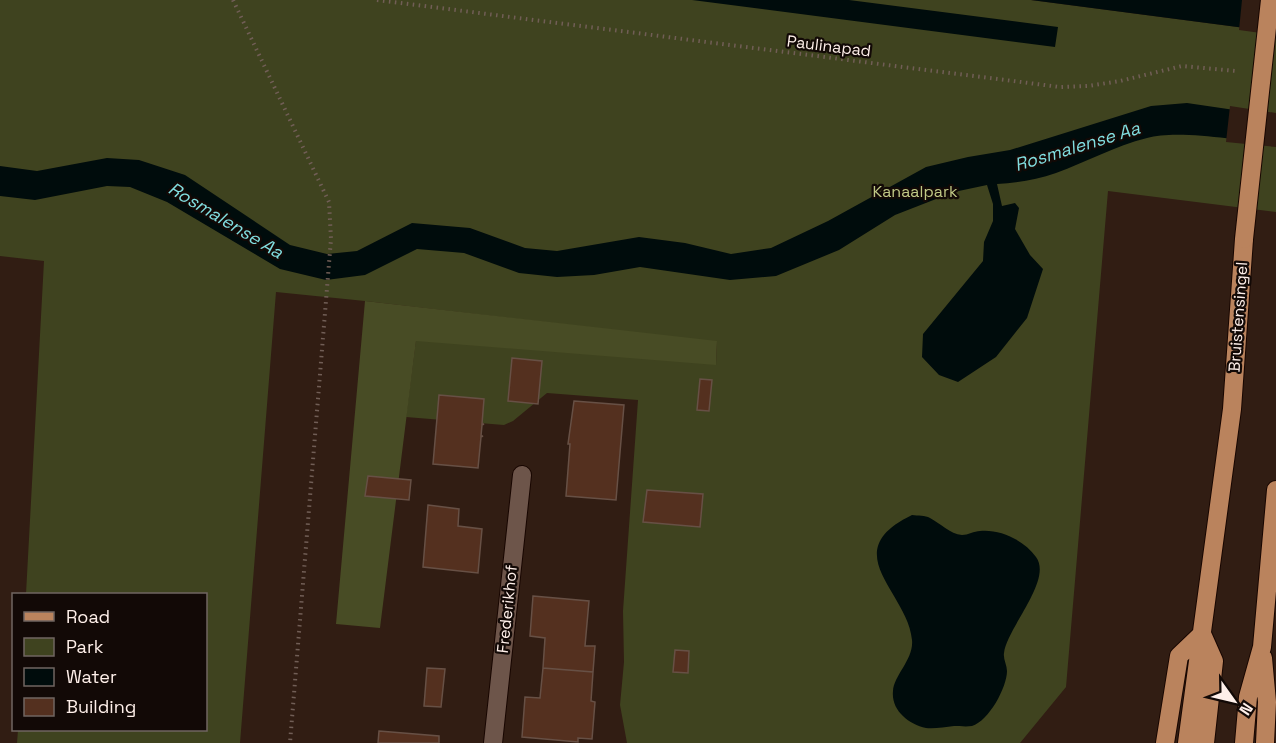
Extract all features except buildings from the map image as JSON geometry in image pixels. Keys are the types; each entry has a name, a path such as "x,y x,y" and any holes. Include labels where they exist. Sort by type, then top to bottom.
{"main road":[{"name":"Bruistensingel","path":"1187,743 1232,409 1244,239 1270,0"},
{"path":"1264,743 1267,702 1262,647 1276,490"},
{"path":"1165,743 1179,656 1202,634 1214,661 1205,743"},
{"path":"1244,743 1248,697 1262,647"}],"street":[{"name":"Frederikhof","path":"493,743 522,475"}],"path":[{"path":"233,0 329,202 331,239 290,743"},
{"name":"Paulinapad","path":"377,0 1060,87 1120,81 1182,66 1241,71"}],"green space":[{"name":"Kanaalpark","path":"0,0 1031,0 1276,32 1276,212 1108,191 1066,687 1020,743 627,743 620,705 624,662 623,611 638,400 547,393 513,421 504,425 406,417 416,340 716,364 717,342 276,292 240,743 17,743 18,731 207,731 207,593 26,593 44,261 0,256"},
{"path":"365,301 717,341 716,365 416,341 380,628 336,624"}],"water":[{"path":"692,0 849,0 1058,27 1055,47"},
{"path":"1031,0 1276,0 1276,32"},
{"name":"Rosmalense Aa","path":"1187,103 1276,116 1276,144 1192,135 1160,136 1124,145 1049,175 1026,181 997,184 1002,206 1015,203 1019,208 1015,229 1030,255 1043,269 1027,318 996,357 958,382 939,375 922,357 923,334 983,261 984,242 993,221 993,204 987,185 954,192 895,215 839,250 776,276 730,280 640,267 594,275 557,277 519,273 464,253 417,249 365,275 326,280 280,269 167,202 130,187 107,186 35,200 0,196 0,166 37,171 107,158 139,160 185,175 290,245 327,254 357,251 412,223 470,228 525,248 557,251 639,237 685,243 731,254 771,248 828,221 926,167 1010,150 1151,106"},
{"path":"912,515 928,517 958,534 988,531 1011,537 1031,551 1040,567 1034,591 1007,643 1004,655 1007,669 1004,686 991,711 972,726 926,728 919,726 902,715 893,698 894,685 910,654 912,640 908,622 882,573 877,558 879,543 890,529"}],"pier":[{"path":"1242,0 1276,0 1276,35 1239,30"},
{"path":"1230,106 1276,113 1276,147 1226,142"}]}
